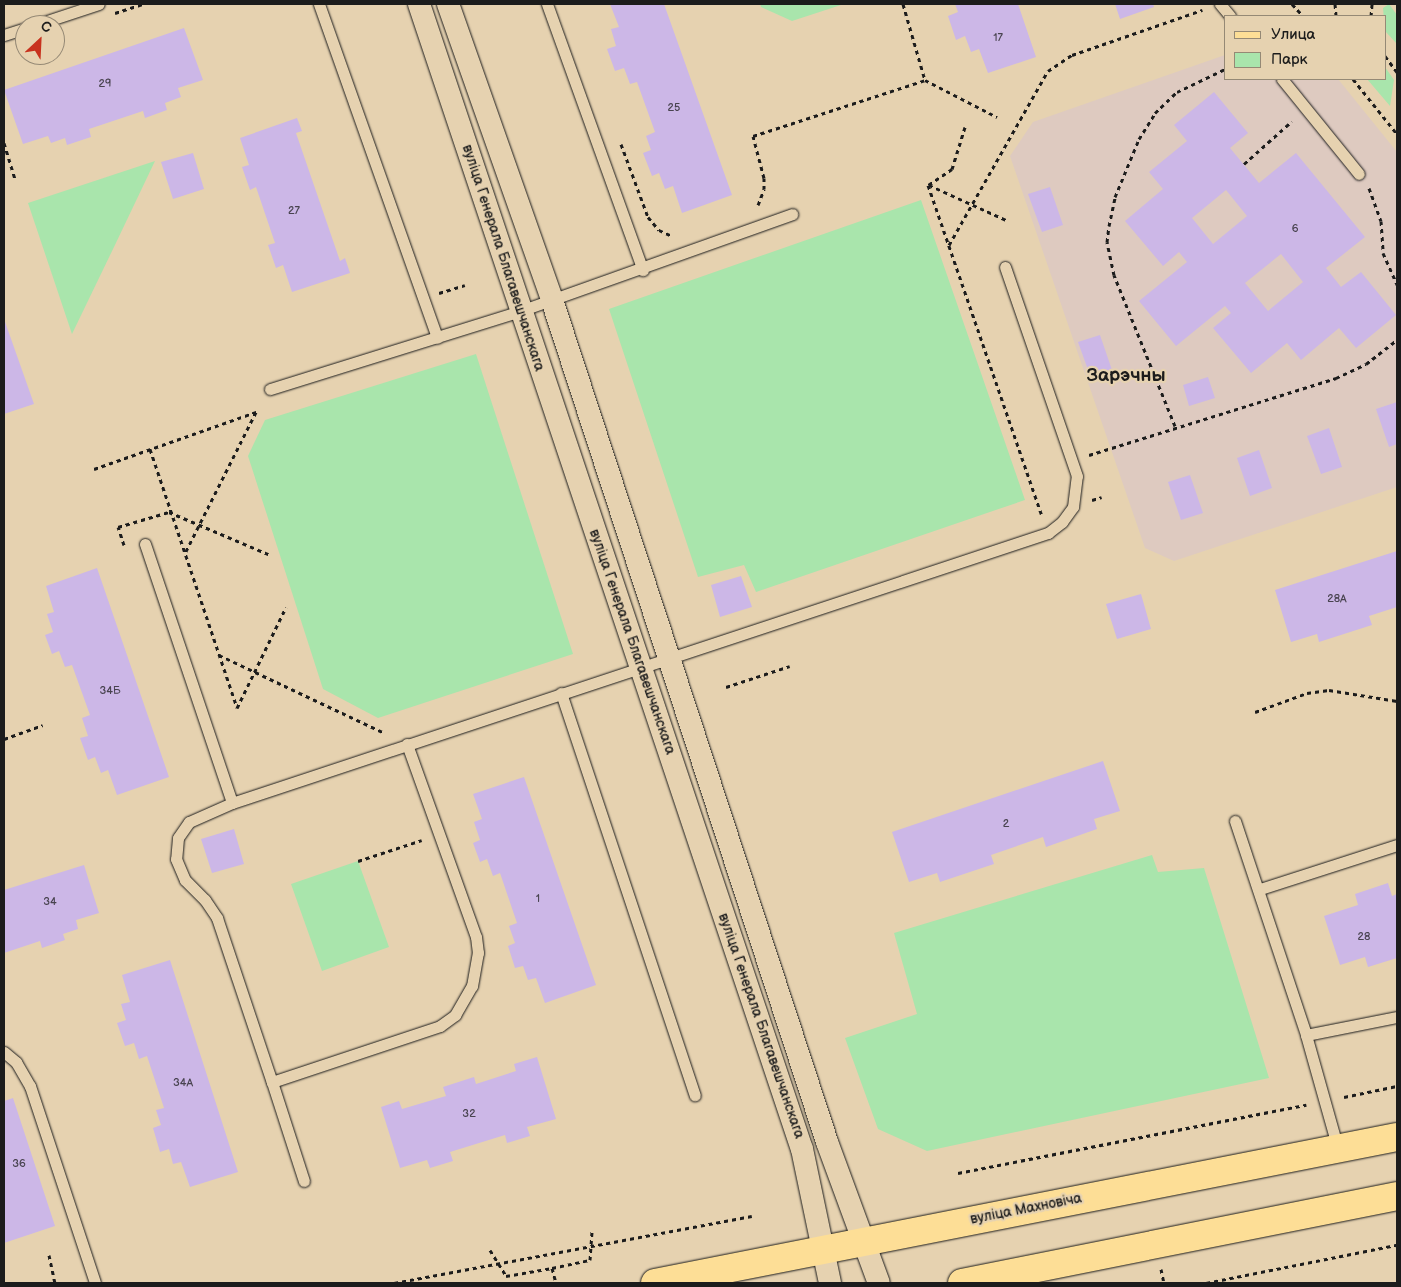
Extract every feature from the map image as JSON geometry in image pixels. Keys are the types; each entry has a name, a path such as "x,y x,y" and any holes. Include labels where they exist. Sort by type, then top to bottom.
{"main road":[{"name":"вуліца Махновіча","path":"655,1283 1397,1137"},
{"path":"962,1283 1397,1196"}],"street":[{"name":"вуліца Генерала Благавешчанскага","path":"420,4 520,311 802,1149 830,1283"},
{"path":"448,4 552,300 827,1142 866,1241 879,1283"}],"lane":[{"path":"65,15 99,4"},
{"path":"547,4 643,270"},
{"path":"1220,4 1229,15"},
{"path":"321,6 437,338"},
{"path":"1283,80 1359,174"},
{"path":"270,389 437,338 643,270 792,214"},
{"path":"304,1181 217,918 206,900 185,880 176,859 178,838 189,822 232,803 561,692 1040,536 1062,522 1076,498 1074,465 1005,266"},
{"path":"145,544 232,803"},
{"path":"561,692 695,1095"},
{"path":"272,1082 422,1034 455,1015 465,1002 476,970 476,937 408,744"},
{"path":"1235,821 1260,889 1306,1035 1338,1149"},
{"path":"1260,889 1397,844"},
{"path":"1306,1035 1397,1018"},
{"path":"4,1052 16,1062 30,1086 95,1283"}],"path":[{"path":"903,4 925,80"},
{"path":"1292,4 1302,15"},
{"path":"949,245 1043,78 1056,64 1089,48 1202,10"},
{"path":"1386,57 1397,72"},
{"path":"1175,426 1114,275 1107,242 1108,226 1118,189 1139,140 1154,113 1177,92 1224,70"},
{"path":"756,208 762,199 764,178 753,136 925,80 997,117"},
{"path":"1354,80 1397,134"},
{"path":"1244,164 1306,108"},
{"path":"928,185 952,169 965,127"},
{"path":"4,143 15,178"},
{"path":"620,143 652,224 666,234 680,237"},
{"path":"1359,174 1377,205 1383,253 1397,285"},
{"path":"928,185 1006,220"},
{"path":"928,185 1042,518"},
{"path":"1089,455 1175,426 1336,378 1366,364 1397,340"},
{"path":"94,469 256,412 184,554"},
{"path":"150,449 237,708 286,607"},
{"path":"118,526 170,512 268,554"},
{"path":"219,655 388,734"},
{"path":"726,687 790,666"},
{"path":"1255,712 1307,694 1329,690 1397,702"},
{"path":"4,739 43,725"},
{"path":"358,861 440,834"},
{"path":"958,1173 1397,1086"},
{"path":"394,1283 752,1216"},
{"path":"490,1250 506,1276 552,1268 590,1260 592,1231"},
{"path":"1206,1283 1397,1245"},
{"path":"49,1256 55,1283"},
{"path":"552,1268 556,1283"}],"shaded area":[{"path":"1224,55 1224,80 1339,80 1397,152 1397,487 1174,561 1145,548 1010,156 1033,122"}],"green space":[{"path":"760,4 844,4 792,21 761,7"},
{"path":"1389,4 1397,15 1397,44 1386,32 1386,15 1384,15 1383,8"},
{"path":"1386,68 1394,80 1390,106 1368,80 1386,80"},
{"path":"155,161 114,247 72,334 28,203"},
{"path":"921,200 1025,500 756,592 744,565 698,577 609,309"},
{"path":"476,354 573,654 378,718 323,689 248,456 265,420"},
{"path":"1152,855 1158,872 1204,868 1269,1078 927,1151 878,1129 845,1038 917,1014 894,933"},
{"path":"358,861 389,947 322,971 291,884"}],"building":[{"path":"610,4 664,4 732,195 682,213 673,186 665,189 659,173 652,176 643,153 651,150 646,136 655,132 637,82 630,84 624,68 615,71 607,49 616,46 611,29 619,27"},
{"path":"955,4 1018,4 1036,57 988,73 979,49 971,52 965,36 956,40 948,16 958,12"},
{"path":"1115,4 1153,4 1154,7 1120,19"},
{"path":"184,28 203,80 178,88 181,97 165,103 167,110 145,118 143,111 89,129 91,137 67,145 65,138 51,143 48,136 23,144 4,90"},
{"path":"1214,92 1248,133 1230,148 1259,183 1296,153 1365,237 1326,268 1341,287 1361,272 1396,315 1356,348 1339,328 1301,360 1287,343 1251,373 1213,328 1231,313 1225,306 1176,346 1139,301 1187,262 1179,252 1163,266 1125,221 1163,189 1149,172 1187,141 1174,125","holes":["1226,190 1247,216 1213,244 1192,218","1281,254 1303,282 1268,311 1245,283"]},
{"path":"297,118 302,131 296,133 340,261 345,258 350,273 292,292 283,265 276,268 268,245 275,243 256,187 250,190 242,167 249,165 240,138"},
{"path":"193,153 204,189 173,199 161,162"},
{"path":"1050,187 1063,225 1042,232 1028,194"},
{"path":"4,319 34,404 4,414"},
{"path":"1100,335 1113,373 1092,381 1078,342"},
{"path":"1208,377 1215,398 1189,406 1183,385"},
{"path":"1397,402 1397,444 1389,447 1376,409"},
{"path":"1329,428 1342,467 1321,474 1307,436"},
{"path":"1259,450 1272,488 1250,496 1237,458"},
{"path":"1190,475 1203,513 1181,520 1168,482"},
{"path":"1397,551 1397,607 1369,616 1372,625 1319,642 1317,634 1291,642 1275,590"},
{"path":"97,568 169,777 117,795 108,770 101,773 95,757 88,760 80,738 88,736 82,718 90,715 72,665 65,667 59,651 52,654 45,635 53,632 47,614 54,612 46,586"},
{"path":"741,576 752,607 720,617 711,585"},
{"path":"1141,594 1151,629 1117,639 1106,604"},
{"path":"1103,761 1120,811 1094,819 1097,829 1046,847 1043,837 991,855 994,864 940,882 937,873 909,882 892,832"},
{"path":"524,777 596,985 545,1003 536,978 528,980 523,966 515,968 508,946 515,943 509,926 517,923 500,873 493,876 487,859 480,862 473,843 480,840 474,822 482,819 473,794"},
{"path":"234,829 244,864 212,873 201,839"},
{"path":"84,865 99,913 76,920 78,929 63,934 65,940 42,948 40,941 4,953 4,890"},
{"path":"1388,883 1392,896 1397,894 1397,958 1368,967 1365,957 1340,965 1324,916 1358,905 1355,894"},
{"path":"170,960 238,1172 190,1187 181,1162 173,1164 169,1149 160,1152 153,1128 161,1125 156,1110 164,1108 147,1056 139,1059 134,1043 125,1046 117,1023 126,1020 121,1004 130,1002 122,975"},
{"path":"537,1057 556,1119 527,1127 530,1136 507,1143 505,1135 450,1152 453,1161 430,1168 427,1160 400,1168 381,1107 399,1101 402,1109 446,1096 443,1087 474,1077 476,1084 516,1071 514,1064"},
{"path":"13,1098 55,1226 4,1243 4,1101"}],"district":[{"name":"Зарэчны","path":"1126,376"}]}
